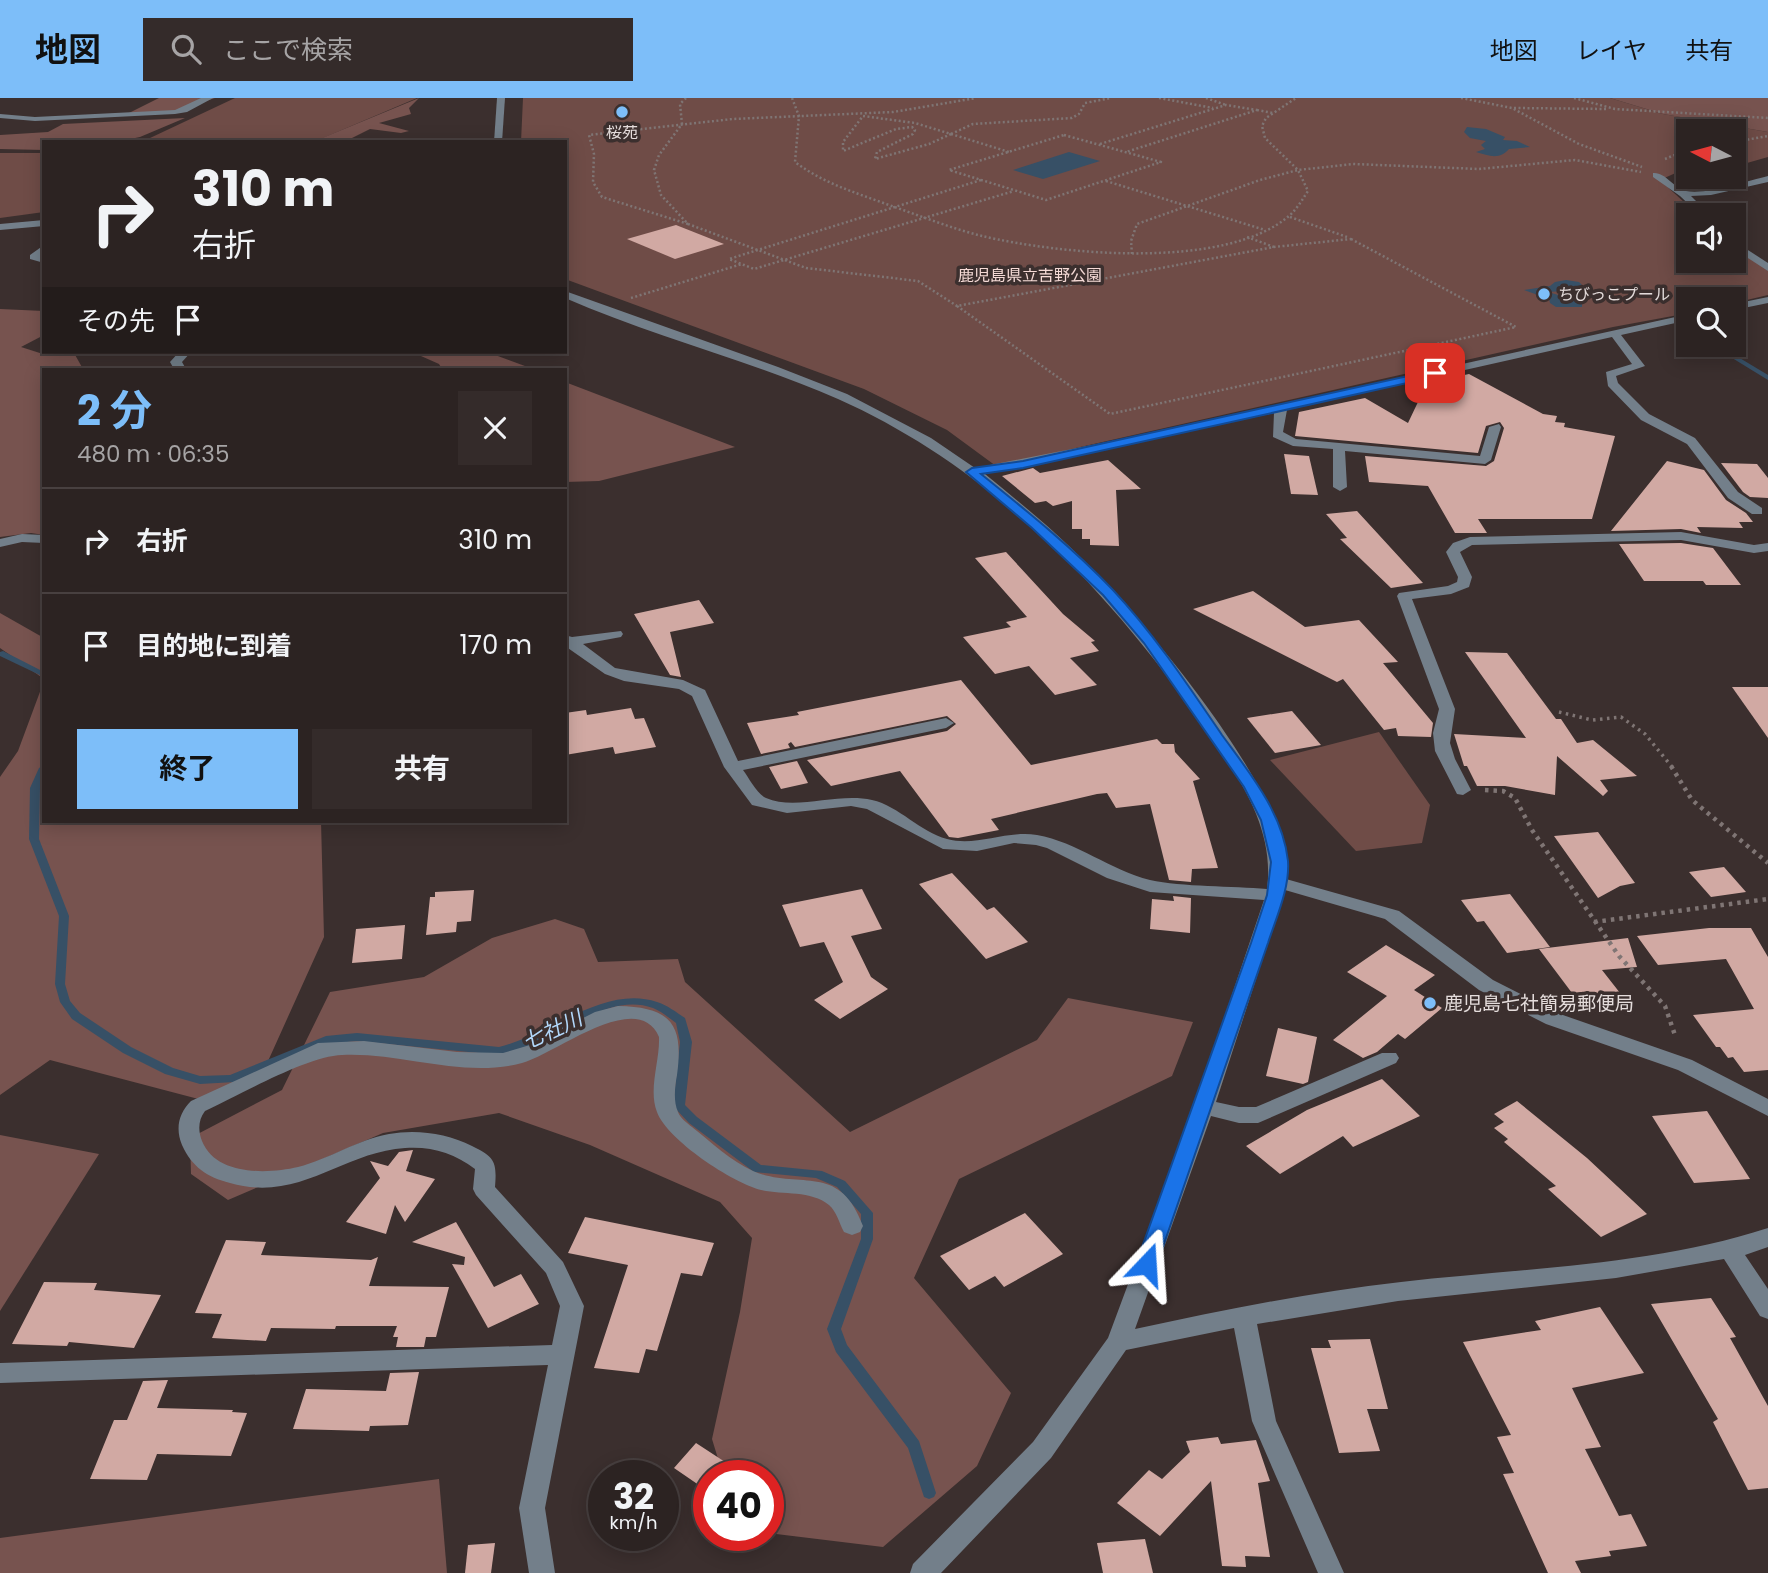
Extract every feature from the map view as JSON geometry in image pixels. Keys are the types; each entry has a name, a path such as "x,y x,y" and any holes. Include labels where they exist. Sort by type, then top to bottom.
{"street":[{"path":"0,116 35,118 175,112 188,110 195,102 209,98"},
{"path":"408,98 429,98"},
{"path":"498,140 501,98"},
{"path":"1656,174 1692,203"},
{"path":"1683,194 1711,192 1768,180"},
{"path":"0,227 42,223"},
{"path":"42,250 34,257 42,259"},
{"path":"1746,252 1768,268"},
{"path":"567,295 832,392 915,434 972,472 1037,525 1108,592 1185,689 1252,787 1269,820 1280,862 1277,889 1204,1107 1118,1342 1042,1450 923,1573"},
{"path":"1746,305 1768,300"},
{"path":"972,472 999,469 1676,320"},
{"path":"1614,333 1639,366 1610,374 1612,384 1645,417 1690,441 1733,495 1764,514"},
{"path":"179,368 176,362 183,354"},
{"path":"1281,407 1277,434 1293,442 1339,447 1485,460 1495,427"},
{"path":"1339,447 1340,487"},
{"path":"1463,790 1440,743 1439,733 1447,709 1404,596 1451,590 1464,584 1465,577 1453,552 1458,546 1470,541 1681,536 1754,549 1768,547"},
{"path":"0,542 22,538 42,539"},
{"path":"568,640 616,634"},
{"path":"568,640 617,674 683,685 699,693 732,767 758,801 787,808 851,801 872,805 943,844 977,846 1014,838 1036,840 1053,844 1113,874 1150,886 1277,889 1392,915 1497,990 1553,1019 1685,1065 1768,1108"},
{"path":"732,767 946,723"},
{"path":"542,1573 532,1508 572,1306 555,1268 484,1189 486,1166 471,1153 452,1145 404,1140 377,1143 300,1174 270,1178 233,1175 214,1170 202,1161 188,1130 191,1113 198,1106 318,1050 372,1049 505,1060 529,1054 605,1015 636,1013 664,1024 669,1034 665,1095 666,1111 674,1125 749,1178 827,1193 849,1211 852,1226"},
{"path":"1204,1107 1239,1115 1258,1115 1389,1058"},
{"path":"1118,1342 1398,1292 1616,1269 1749,1245 1768,1237"},
{"path":"1729,1248 1768,1309"},
{"path":"1244,1318 1264,1421 1331,1573"},
{"path":"0,1373 562,1354"}],"path":[{"path":"686,98 680,104 682,124 659,155 653,170 661,195 688,224"},
{"path":"792,98 799,116 795,162 818,179 925,218 981,235 1034,245 1132,254 1171,252 1247,237 1267,230 1289,216 1308,191 1298,170 1265,138 1262,126 1273,113 1296,98"},
{"path":"976,98 911,111 863,116 799,116 682,124 589,135 594,154 593,182 602,197 688,224 783,261 821,271 918,281 1111,414 1516,327 1351,239 1289,216"},
{"path":"863,116 843,142 843,151 896,129 912,127 915,130 913,134 877,152 875,159 881,159 894,152 929,144 948,133 973,124 1078,117 1083,113 1085,103 1111,98"},
{"path":"1159,98 1215,109"},
{"path":"1206,98 1226,105 1273,113"},
{"path":"1461,98 1512,108 1695,111 1768,118"},
{"path":"1574,98 1615,109"},
{"path":"1099,145 1226,105"},
{"path":"1512,108 1579,144 1656,174"},
{"path":"1126,152 1257,110"},
{"path":"863,116 915,122 1009,152"},
{"path":"1064,135 1160,162 1046,200 949,170 1009,152 1064,135"},
{"path":"1746,140 1768,136"},
{"path":"1132,254 1131,241 1137,224 1260,180 1298,170 1353,164 1479,169 1575,160 1656,174"},
{"path":"981,180 729,259 754,269 1014,191"},
{"path":"1105,181 1267,230"},
{"path":"1247,237 1274,247"},
{"path":"957,306 1274,247 1351,239"},
{"path":"630,298 742,264"},
{"path":"1559,712 1592,720 1621,717 1645,734 1667,759 1692,800 1768,863"},
{"path":"1463,790 1503,791 1515,798 1532,830 1594,922 1619,956 1665,1006 1685,1065"},
{"path":"1594,922 1768,900"}],"green space":[{"path":"235,98 417,98 318,140 140,140 150,138"},
{"name":"鹿児島県立吉野公園","path":"523,98 1610,98 1663,114 1692,119 1676,119 1676,173 1660,180 1685,203 1676,203 1676,273 1746,273 1746,255 1768,269 1768,295 1746,300 1746,287 1676,287 1676,315 1613,327 996,466 947,430 864,389 567,280 567,140 521,140"},
{"name":"鹿児島県立吉野公園","path":"1746,128 1768,132 1768,157 1747,163"},
{"path":"0,153 42,153 42,212 0,218"},
{"path":"1379,732 1430,805 1422,843 1356,851 1270,760"}],"shaded area":[{"path":"159,98 215,98 173,112 129,113"},
{"path":"419,98 409,108 411,114 379,123 409,131 401,133 370,129 348,140 317,140"},
{"path":"1610,98 1768,98 1768,132 1746,128 1746,119 1692,119 1663,114"},
{"path":"185,118 140,137 126,140 42,140 42,150 0,149 0,135 48,132 63,124"},
{"path":"0,309 42,311 42,336 21,347 42,354 75,354 82,368 42,368 42,535 31,533 0,537"},
{"path":"416,354 492,354 530,368 441,368 439,364"},
{"path":"567,383 735,447 599,481 567,482"},
{"path":"0,613 42,637 42,678 0,648"},
{"path":"42,686 42,823 321,823 324,937 264,1070 206,1101 50,1060 0,1095 0,777 18,751"},
{"path":"555,919 584,929 598,962 678,959 685,982 850,1132 1037,1040 1068,998 1193,1022 1172,1076 959,1179 914,1278 1011,1393 977,1466 883,1547 784,1535 784,1460 718,1460 712,1439 740,1312 752,1238 720,1202 590,1145 499,1113 383,1133 228,1200 191,1174 190,1138 282,1090 330,992 424,977 492,938"},
{"path":"0,1135 99,1154 0,1311"},
{"path":"439,1479 447,1573 0,1573 0,1538"}],"water":[{"path":"1467,127 1486,129 1505,137 1503,140 1517,141 1530,147 1509,149 1498,156 1476,152 1485,149 1481,145 1486,141 1470,138 1464,132"},
{"path":"1069,152 1100,161 1043,179 1013,170"},
{"name":"ちびっこプール","path":"1566,280 1579,282 1584,287 1580,290 1548,292 1582,302 1582,307 1556,307 1549,299 1524,290 1550,286"}],"building":[{"path":"676,225 724,244 675,259 627,239"},
{"path":"1469,374 1543,414 1557,416 1555,422 1565,423 1564,427 1615,436 1592,519 1478,519 1487,533 1455,533 1428,486 1369,482 1365,456 1486,466 1494,461 1504,428 1500,422 1486,426 1478,453 1295,436 1299,412 1365,398 1408,423 1427,383"},
{"path":"1284,454 1309,456 1318,495 1291,494"},
{"path":"1108,460 1141,489 1116,490 1119,546 1090,545 1090,539 1082,539 1082,529 1072,529 1072,501 1053,506 1046,501 1035,503 1002,476 1033,468 1040,473"},
{"path":"1667,461 1704,470 1726,500 1746,513 1753,522 1739,522 1743,528 1697,527 1701,533 1681,529 1611,531"},
{"path":"1721,463 1757,464 1768,478 1768,498 1750,497 1743,492"},
{"path":"1357,511 1423,583 1391,588 1340,539 1347,538 1326,514"},
{"path":"1681,543 1713,548 1741,585 1706,585 1703,581 1644,581 1619,544"},
{"path":"1006,552 1063,614 1095,641 1091,642 1099,651 1070,658 1097,685 1055,695 1029,666 995,674 963,637 1011,627 1006,622 1027,617 975,558"},
{"path":"1253,591 1305,627 1359,620 1398,662 1383,663 1433,723 1431,737 1398,736 1396,728 1384,730 1343,679 1337,682 1193,609"},
{"path":"699,600 714,623 670,632 681,677 670,675 634,614"},
{"path":"1465,652 1507,653 1556,719 1561,719 1577,743 1593,740 1637,776 1600,780 1608,791 1603,796 1557,756 1555,795 1505,786 1477,786 1467,766 1464,766 1454,734 1526,738"},
{"path":"961,680 1031,765 1157,739 1162,744 1174,744 1175,752 1200,779 1193,781 1218,868 1192,869 1191,882 1169,880 1150,804 1116,808 1107,793 1097,794 991,819 999,830 958,838 949,837 900,771 831,786 807,760 947,731 956,724 947,716 795,747 791,742 788,744 790,748 761,754 747,723 799,715 797,712"},
{"path":"1732,687 1768,687 1768,738"},
{"path":"631,708 635,719 644,718 656,747 615,754 613,747 567,755 567,713 586,710 587,715"},
{"path":"1292,711 1321,745 1275,753 1247,718"},
{"path":"797,761 808,783 781,789 769,767"},
{"path":"1598,832 1635,883 1620,886 1598,898 1554,836"},
{"path":"1724,867 1746,892 1711,897 1689,872"},
{"path":"952,873 987,910 994,907 1028,942 986,959 919,884"},
{"path":"862,889 882,929 851,936 871,977 888,989 840,1019 814,1000 843,982 824,942 800,947 782,905"},
{"path":"474,890 471,921 457,922 456,932 426,935 430,897 435,897 435,892"},
{"path":"1510,894 1550,947 1507,953 1484,921 1477,922 1461,900"},
{"path":"1173,896 1191,898 1190,933 1150,929 1152,899 1174,901"},
{"path":"405,925 402,959 352,963 356,929"},
{"path":"1709,928 1751,928 1768,957 1768,1070 1744,1072 1733,1057 1728,1058 1720,1047 1716,1047 1693,1015 1754,1009 1726,959 1658,965 1637,936"},
{"path":"1628,938 1637,967 1602,970 1631,1007 1587,1013 1539,949"},
{"path":"1386,945 1435,975 1414,990 1442,1008 1405,1039 1398,1034 1377,1052 1363,1058 1333,1040 1387,996 1347,972"},
{"path":"1278,1028 1317,1037 1308,1082 1303,1084 1266,1076"},
{"path":"1382,1079 1420,1116 1353,1147 1343,1136 1280,1174 1246,1146 1307,1110"},
{"path":"1517,1101 1587,1158 1647,1214 1601,1237 1548,1189 1556,1186 1504,1142 1508,1139 1494,1128 1504,1122 1494,1114"},
{"path":"1707,1111 1750,1179 1694,1183 1652,1116"},
{"path":"413,1150 406,1171 435,1179 405,1222 395,1205 386,1234 346,1222 380,1178 370,1161 388,1166 399,1152"},
{"path":"1025,1213 1063,1254 1004,1287 995,1276 969,1290 940,1256"},
{"path":"585,1217 714,1243 702,1276 681,1273 657,1351 646,1349 639,1373 594,1368 628,1265 568,1253"},
{"path":"456,1222 494,1287 521,1274 539,1304 488,1328 452,1264 464,1265 465,1257 412,1242"},
{"path":"226,1240 266,1242 261,1255 371,1260 378,1257 369,1286 449,1287 436,1337 426,1337 424,1347 396,1347 398,1337 393,1337 397,1326 336,1326 335,1329 271,1328 266,1341 212,1338 222,1314 195,1313"},
{"path":"44,1282 97,1283 94,1290 161,1295 134,1348 69,1342 67,1346 12,1344"},
{"path":"1711,1298 1736,1337 1730,1338 1768,1406 1768,1488 1748,1490 1713,1422 1718,1419 1651,1304"},
{"path":"1600,1307 1644,1373 1572,1388 1601,1447 1585,1449 1619,1516 1631,1514 1647,1546 1609,1551 1611,1556 1575,1561 1581,1573 1548,1573 1503,1474 1514,1473 1497,1437 1511,1435 1463,1342 1541,1330 1535,1321"},
{"path":"1370,1339 1388,1409 1367,1409 1380,1451 1339,1453 1311,1348 1331,1348 1328,1340"},
{"path":"419,1372 408,1425 370,1426 369,1431 293,1429 306,1389 386,1391 390,1373"},
{"path":"168,1380 157,1408 233,1410 232,1412 247,1413 231,1456 157,1454 147,1480 90,1479 114,1420 127,1420 143,1381"},
{"path":"1218,1437 1221,1444 1256,1440 1270,1481 1258,1483 1270,1557 1245,1556 1246,1567 1222,1566 1211,1481 1160,1536 1117,1503 1149,1470 1162,1479 1190,1452 1186,1441"},
{"path":"696,1443 722,1460 693,1460 693,1481 679,1471 679,1462"},
{"path":"1145,1539 1153,1573 1103,1573 1097,1543"},
{"path":"495,1543 491,1573 465,1573 468,1545"}],"waterway":[{"path":"1734,357 1768,378"},
{"name":"七社川","path":"3,654 42,674"},
{"name":"七社川","path":"42,772 35,788 34,839 64,916 60,984 65,1002 76,1016 127,1050 169,1071 200,1080 231,1079 326,1040 357,1037 499,1051 537,1038 595,1010 634,1001 657,1005 681,1021 686,1042 679,1106 693,1120 758,1169 818,1174 841,1184 867,1213 867,1239 834,1329 841,1348 914,1445 929,1493"}],"place":[{"name":"桜苑","path":"622,112"},
{"name":"ちびっこプール","path":"1544,294"},
{"name":"鹿児島七社簡易郵便局","path":"1430,1003"}],"route":[{"path":"1147,1264 1204,1107 1275,895 1280,862 1269,820 1252,787 1149,640 1108,592 1037,525 972,472 999,469 1141,439 1435,373"}]}
